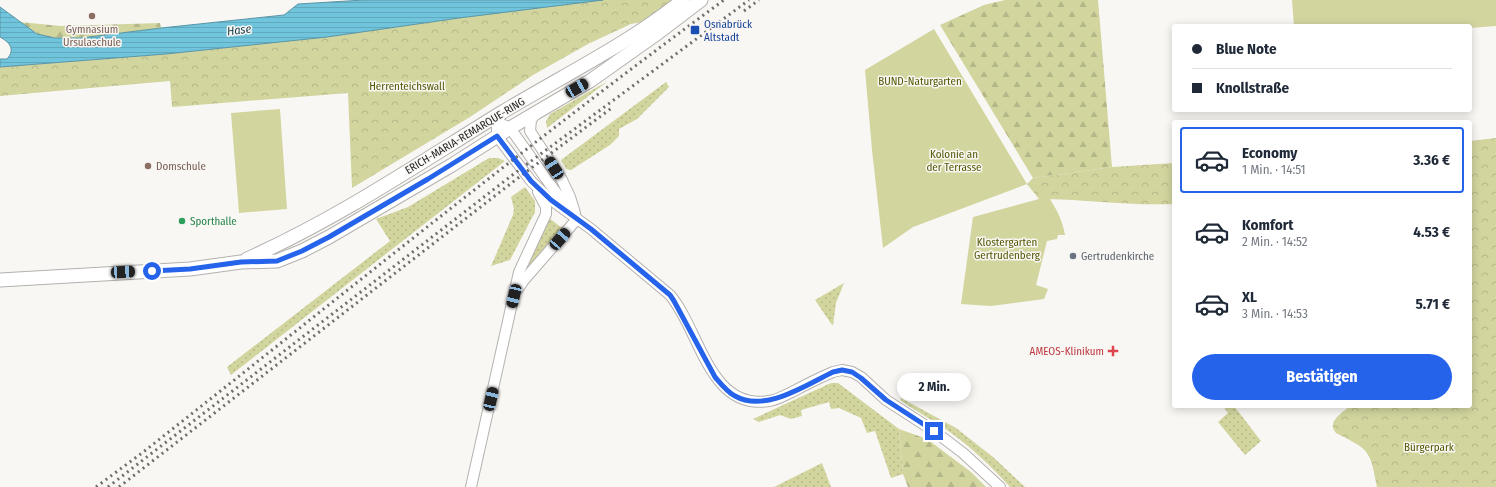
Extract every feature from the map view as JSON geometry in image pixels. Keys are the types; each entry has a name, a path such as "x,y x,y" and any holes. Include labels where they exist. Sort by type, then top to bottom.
{"main road":[{"name":"ERICH-MARIA-REMARQUE-RING","path":"241,262 279,245 375,192 608,52 652,23 683,0"},
{"name":"ERICH-MARIA-REMARQUE-RING","path":"0,280 190,269 241,262 277,261 302,251 329,237 446,169 497,136 590,80 655,35 701,0"}],"street":[{"path":"538,111 531,120 530,131 562,180 570,197 577,219"},
{"path":"496,119 510,128 577,219"},
{"path":"471,487 519,272 546,214 546,207 543,200 531,181 497,136 496,119"},
{"path":"531,181 551,200 591,229 670,295 715,377 724,388 735,396 744,400 757,402 770,401 833,372 842,370 852,372 886,400 963,452 1000,487"},
{"path":"514,296 524,280 577,219"}],"green space":[{"name":"Herrenteichswall","path":"603,0 673,0 642,22 631,24 588,44 533,75 470,117 352,188 348,93 172,107 170,81 0,96 0,67 166,54 327,37 459,18"},
{"path":"1005,0 1098,0 1112,167 1033,178 940,25 984,5"},
{"path":"1292,0 1496,0 1496,26 1472,28 1472,24 1294,24"},
{"path":"20,22 61,26 160,23 161,28 98,37 65,39 38,34"},
{"name":"Kolonie an der Terrasse","path":"934,29 1027,184 913,227 883,248 865,70"},
{"path":"608,81 547,128 546,121 550,114"},
{"path":"666,82 669,87 637,119 619,129 619,136 610,145 571,170 566,169 561,160"},
{"path":"280,109 287,209 239,213 231,113"},
{"name":"Bürgerpark","path":"1496,138 1496,487 1377,487 1370,458 1367,452 1356,443 1336,433 1333,429 1334,421 1339,415 1348,408 1472,408 1472,141"},
{"path":"489,158 498,158 505,161 231,375 227,367 390,241 376,219 408,207"},
{"path":"1172,163 1172,204 1140,204 1039,199 1027,184 1033,178 1112,167"},
{"path":"525,187 535,201 535,212 510,260 491,266 513,215 514,209 511,197"},
{"name":"Klostergarten Gertrudenberg","path":"1039,199 1050,199 1063,225 1065,235 1058,235 1057,239 1047,241 1036,285 1048,289 1044,299 991,306 961,304 973,217"},
{"path":"549,218 562,228 531,265 528,263"},
{"path":"844,283 836,303 832,325 815,300"},
{"path":"831,383 838,383 899,429 903,474 891,478 875,431 867,433 861,418 839,408 831,409 829,402 801,410 802,416 791,419 780,415 759,422 753,419"},
{"path":"901,398 956,428 993,457 1025,487 1010,487 988,464 964,443 947,430 911,408 900,400"},
{"path":"1224,408 1236,408 1261,441 1245,455 1218,422 1228,413"},
{"path":"899,429 927,439 971,472 986,487 908,487 903,474"},
{"path":"822,463 831,487 774,487"}],"water":[{"name":"Hase","path":"364,0 603,0 459,18 327,37 166,54 0,67 0,59 7,59 10,55 11,49 9,44 0,37 0,7 37,34 55,38 81,38 284,15 298,4"}],"railway":[{"path":"96,487 142,453 504,167 724,0"},
{"path":"108,487 515,173 749,0"},
{"path":"744,11 759,0"},
{"path":"119,487 518,178 613,107"}],"place":[{"name":"Gymnasium Ursulaschule","path":"92,16"},
{"name":"Osnabrück Altstadt","path":"695,30"},
{"name":"Domschule","path":"148,166"},
{"name":"Sporthalle","path":"182,221"},
{"name":"Gertrudenkirche","path":"1073,256"},
{"name":"AMEOS-Klinikum","path":"1113,351"}],"route":[{"path":"152,271 190,269 241,262 277,261 302,251 329,237 452,165 497,136 531,181 551,200 591,229 670,295 715,377 724,388 735,396 744,400 757,402 770,401 833,372 842,370 852,372 886,400 934,431"}],"park label":[{"name":"BUND-Naturgarten","path":"920,81"}]}
